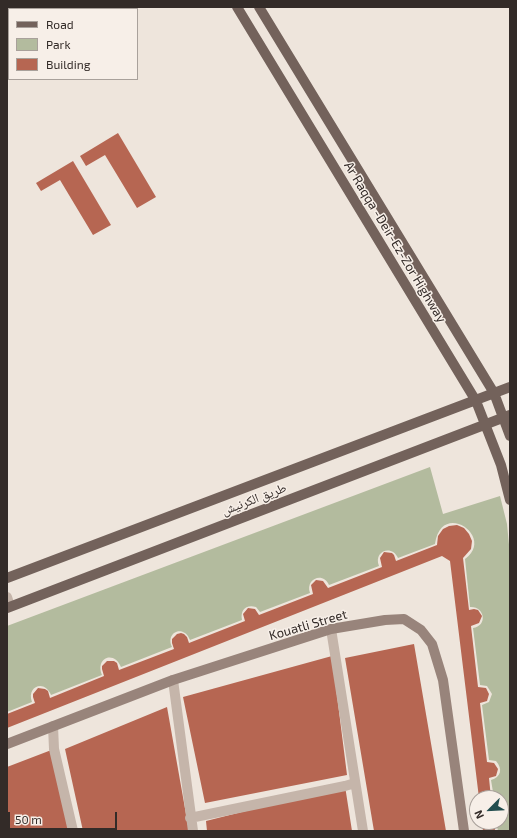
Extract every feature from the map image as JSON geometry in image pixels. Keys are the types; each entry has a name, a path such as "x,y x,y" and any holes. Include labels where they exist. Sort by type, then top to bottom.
{"main road":[{"name":"Ar Raqqa -Deir-Ez-Zor Highway","path":"237,7 476,401 501,465 510,500"},
{"name":"Ar Raqqa -Deir-Ez-Zor Highway","path":"259,7 494,393 507,417 510,436"},
{"name":"طريق الكرنيش","path":"7,578 510,387"},
{"name":"طريق الكرنيش","path":"8,604 507,417"}],"street":[{"name":"Kouatli Street","path":"7,744 173,680 331,629 385,620 404,619 421,630 432,644 443,680 464,831"},
{"path":"331,629 363,831"},
{"path":"173,680 190,818 193,831"},
{"path":"53,726 54,749 73,831"},
{"path":"190,818 345,786 355,782"}],"green space":[{"path":"430,467 443,514 500,496 507,524 510,555 510,831 498,830 509,830 509,790 493,790 491,780 499,775 500,767 496,761 489,760 482,705 489,702 492,694 487,686 480,685 473,628 481,624 483,616 479,610 470,607 465,559 473,550 474,541 471,533 464,526 455,523 447,524 439,531 435,544 398,558 392,551 384,551 379,556 379,566 329,585 323,578 315,578 310,584 310,593 260,612 256,607 249,606 244,609 242,613 242,620 190,640 184,632 176,632 171,637 172,647 121,667 114,659 106,658 101,664 102,675 51,695 45,687 37,686 32,692 32,702 7,712 7,626"}],"building":[{"path":"7,7 46,8 8,8 8,14"},
{"path":"60,7 98,7 96,8"},
{"path":"7,33 8,56 7,57"},
{"path":"118,133 156,197 137,208 105,155 86,166 80,156"},
{"path":"73,161 111,225 93,235 60,180 41,191 36,183"},
{"path":"457,525 464,528 472,541 471,549 463,558 469,610 478,610 482,616 479,623 471,626 478,687 486,688 489,694 487,701 480,703 487,762 494,763 498,769 496,776 489,778 490,790 478,790 450,561 442,556 7,728 7,714 35,703 33,694 38,688 48,691 50,698 104,676 102,666 107,661 114,661 117,663 119,670 174,649 172,639 177,634 184,634 189,643 245,621 243,614 248,608 255,609 259,615 313,594 311,585 316,580 323,581 328,588 382,567 380,558 384,552 392,553 396,561 437,545 438,536 443,529 449,526"},
{"path":"414,644 446,831 374,831 345,658"},
{"path":"332,656 347,775 205,803 183,697"},
{"path":"167,707 189,831 83,831 65,749"},
{"path":"54,749 70,831 7,831 7,767"},
{"path":"345,786 352,831 207,831 206,821"},
{"path":"483,830 495,831 483,831"}]}
